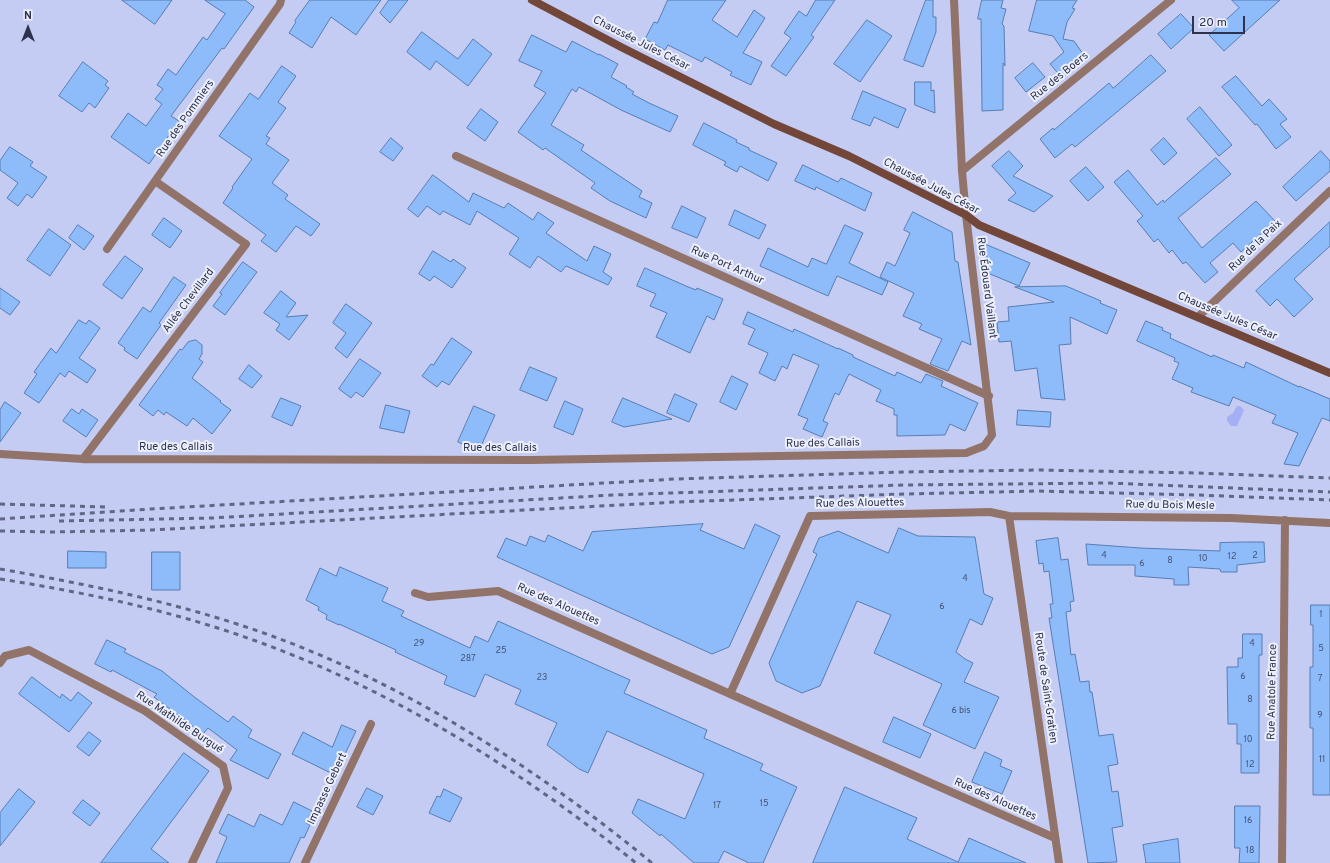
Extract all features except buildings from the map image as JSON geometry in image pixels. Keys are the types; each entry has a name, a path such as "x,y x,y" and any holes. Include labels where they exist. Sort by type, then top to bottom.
{"street":[{"name":"Rue des Pommiers","path":"107,250 280,4 281,0"},
{"name":"Chaussée Jules César","path":"532,0 621,47 774,124 849,156 966,215 979,225 1330,373"},
{"name":"Rue Édouard Vaillant","path":"954,0 962,171 992,435"},
{"name":"Rue des Boers","path":"962,171 1171,0"},
{"name":"Rue Port Arthur","path":"456,156 988,396"},
{"name":"Allée Chevillard","path":"83,459 246,244 155,181"},
{"name":"Rue de la Paix","path":"1198,317 1330,191"},
{"name":"Rue des Callais","path":"0,454 83,459 530,460 966,453 984,446 992,435"},
{"name":"Rue des Alouettes","path":"730,694 810,516 980,512 990,512 1009,516"},
{"name":"Rue du Bois Mesle","path":"1009,516 1231,518 1330,523"},
{"name":"Route de Saint-Gratien","path":"1009,516 1059,863"},
{"name":"Rue Anatole France","path":"1282,863 1285,520"},
{"name":"Rue des Alouettes","path":"415,593 428,597 498,591 1055,838"},
{"name":"Rue Mathilde Burgué","path":"2,660 29,650 145,711 223,766 228,788 192,863"},
{"name":"Impasse Gebert","path":"305,863 371,724"}],"water":[{"path":"1237,406 1240,406 1244,410 1237,426 1231,426 1227,421 1227,417 1233,413"}],"railway":[{"path":"0,519 675,479 903,472 1039,470 1196,473 1330,478"},
{"path":"59,521 212,518 613,495 904,485 1108,483 1330,492"},
{"path":"0,531 52,532 152,530 676,502 904,494 1039,491 1330,500"},
{"path":"0,504 106,507"},
{"path":"0,569 138,596 172,605 272,636 324,657 374,680 424,706 472,734 564,795 652,863"},
{"path":"0,579 105,598 157,610 208,625 266,645 323,668 379,694 433,723 486,755 538,789 588,825 636,863"}]}
